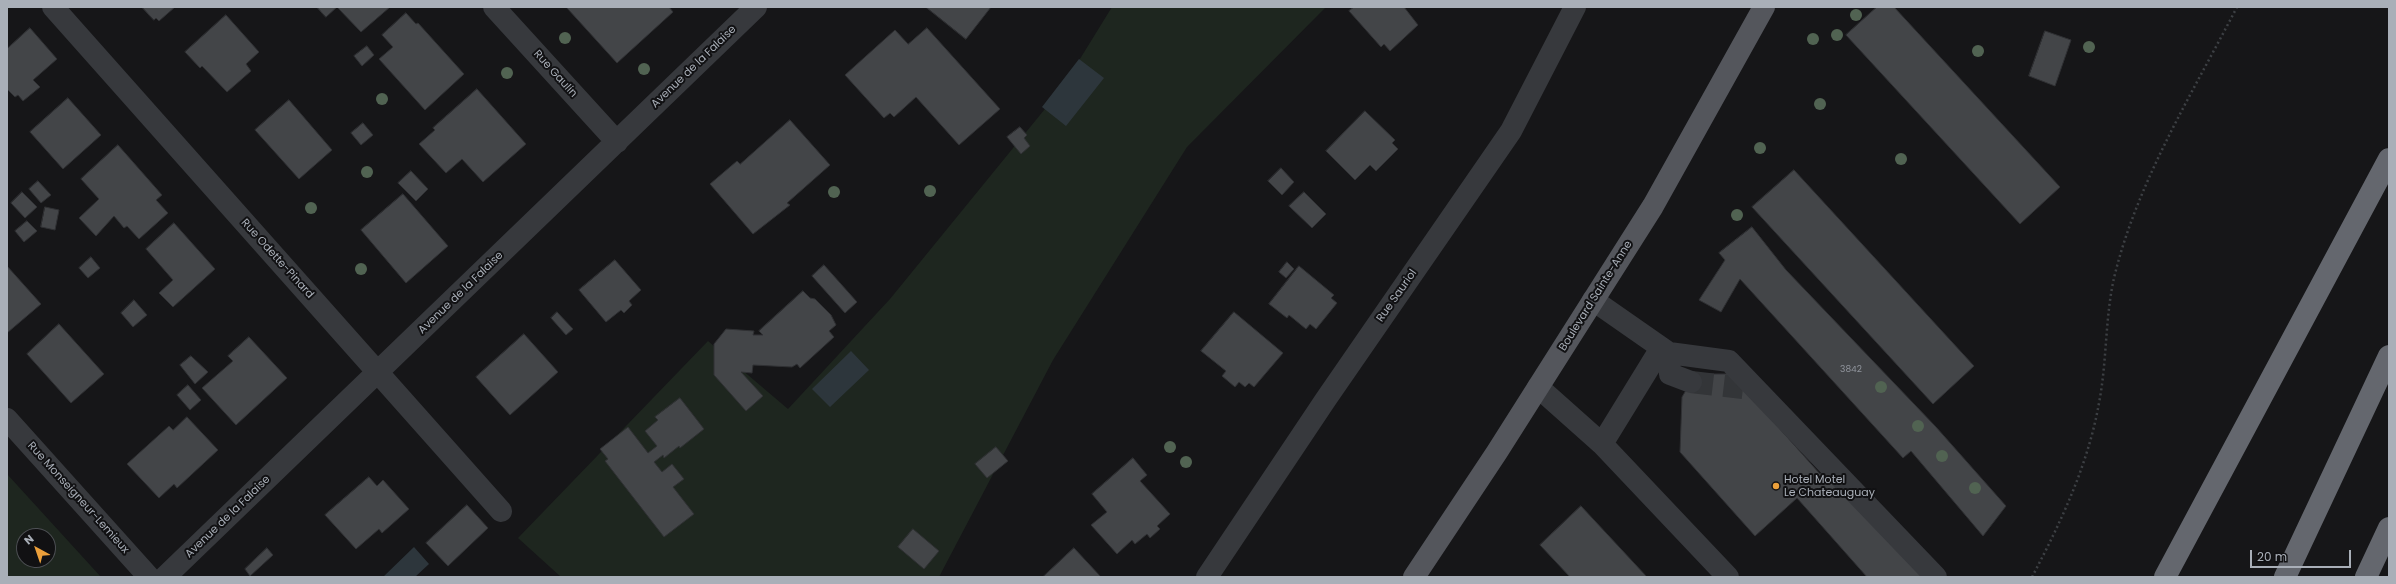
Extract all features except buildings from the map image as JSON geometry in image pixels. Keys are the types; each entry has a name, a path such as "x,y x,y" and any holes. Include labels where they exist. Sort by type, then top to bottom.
{"highway":[{"path":"2166,577 2389,159"},
{"path":"2285,577 2389,356"},
{"path":"2366,577 2389,528"}],"main road":[{"name":"Boulevard Sainte-Anne","path":"1414,577 1538,387 1653,206 1764,7"}],"street":[{"name":"Rue Odette-Pinard","path":"53,7 501,511"},
{"name":"Rue Gaulin","path":"494,7 617,142"},
{"name":"Avenue de la Falaise","path":"165,577 379,373 756,7"},
{"name":"Rue Sauriol","path":"1208,577 1326,399 1511,131 1575,7"},
{"path":"1593,300 1665,351 1729,361 1749,388 1936,577"},
{"path":"1665,351 1670,374 1691,382"},
{"path":"1602,444 1665,351"},
{"path":"1538,387 1602,444 1728,577"},
{"name":"Rue Monseigneur-Lemieux","path":"7,419 149,577"}],"path":[{"path":"2032,577 2060,524 2083,465 2099,403 2114,279 2126,237 2153,170 2237,7"}],"shaded area":[{"path":"1112,7 1326,7 1187,147 1053,360 939,577 561,577 518,538 708,341 788,409 890,299 1062,88"},
{"path":"1079,59 1104,78 1066,126 1042,107"},
{"path":"851,351 869,370 830,407 812,389"},
{"path":"7,474 101,577 7,577"},
{"path":"414,547 429,564 415,577 383,577"}],"tunnel":[{"path":"1691,382 1743,388"}],"place":[{"name":"Hotel Motel Le Chateauguay","path":"1776,486"}]}
